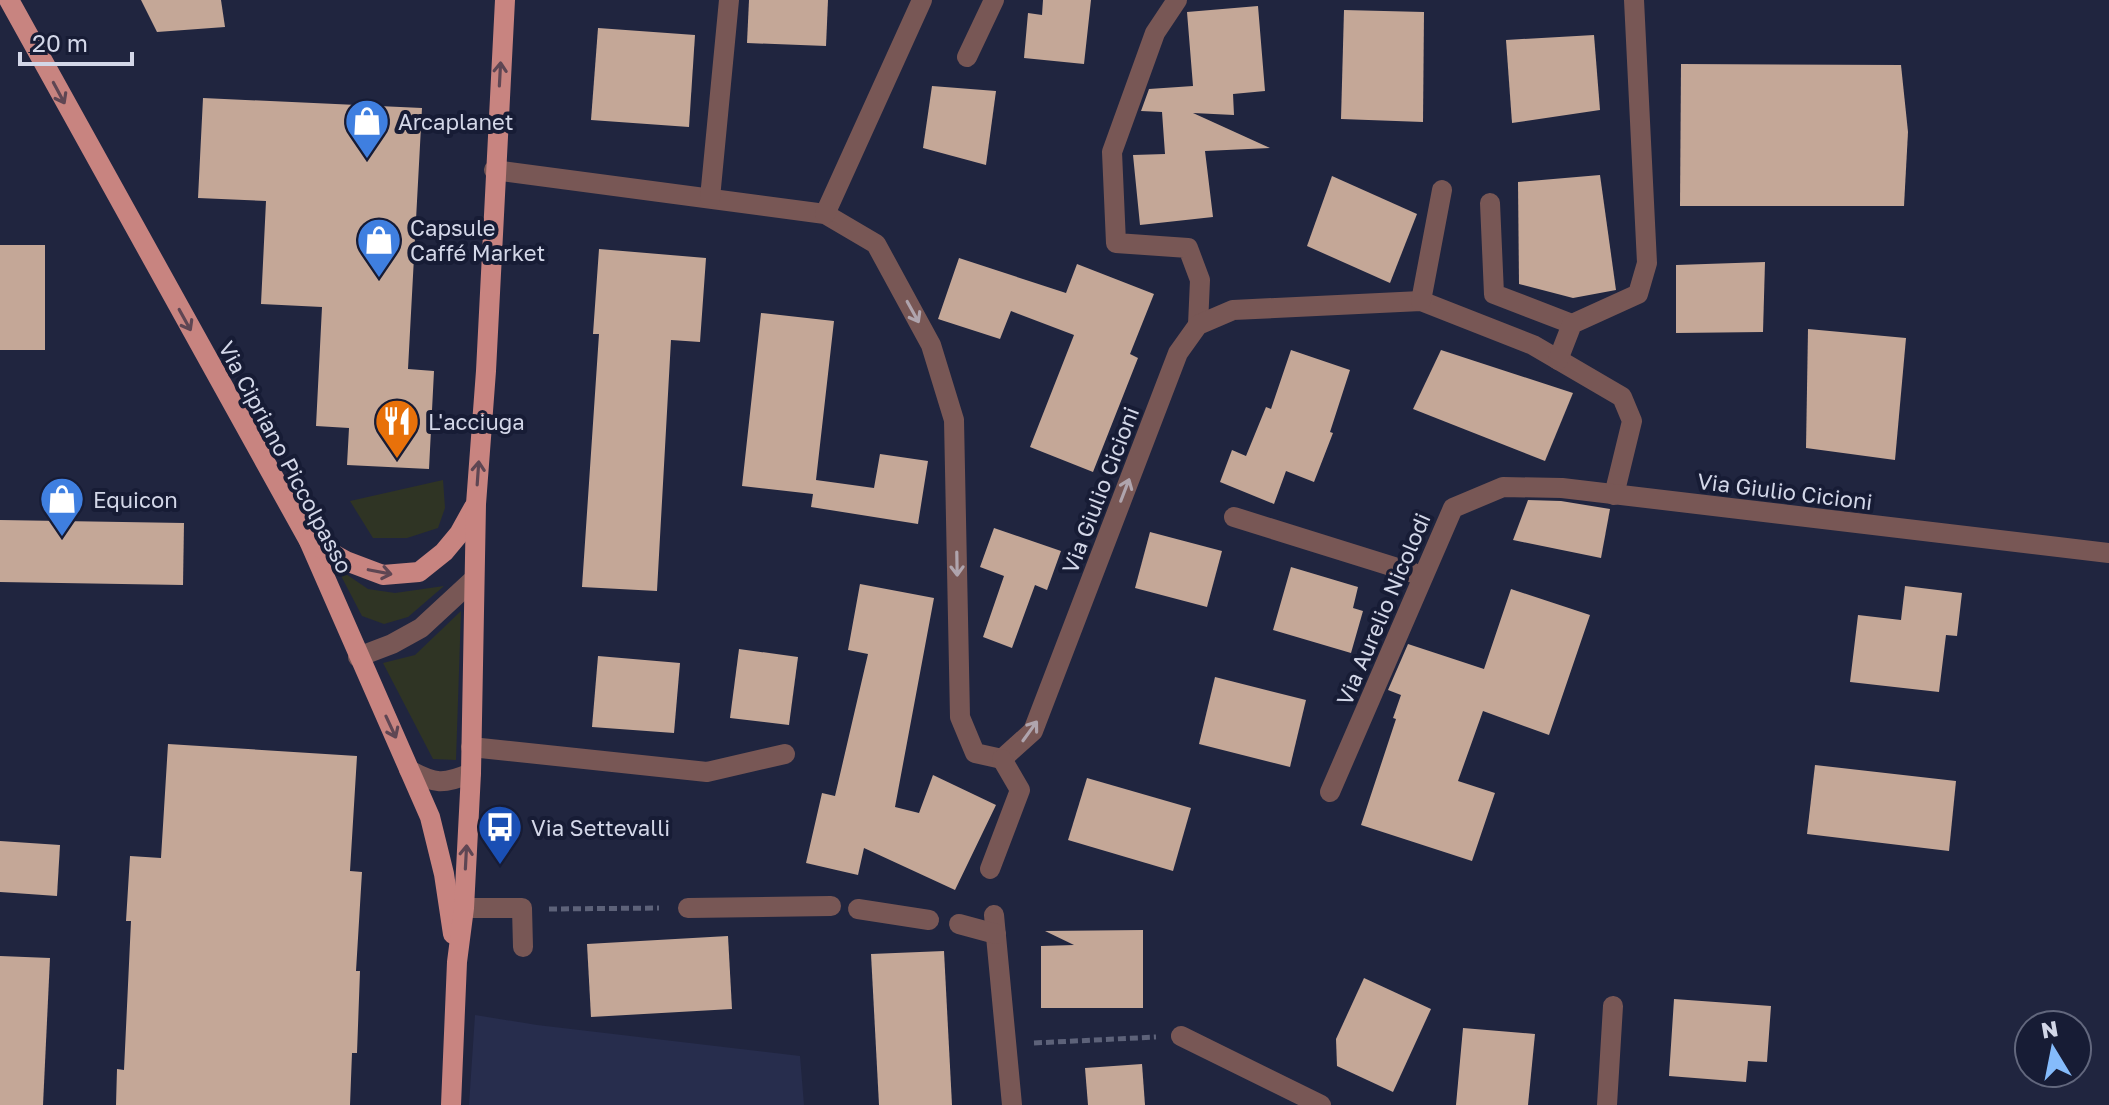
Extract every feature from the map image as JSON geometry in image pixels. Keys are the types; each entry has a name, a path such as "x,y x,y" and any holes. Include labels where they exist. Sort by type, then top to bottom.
{"main road":[{"name":"Via Cipriano Piccolpasso","path":"9,0 309,541 430,817 444,874 457,962"},
{"path":"451,1105 457,962 464,908 471,773 476,504 505,0"},
{"path":"309,541 346,561 383,575 419,572 451,543 476,504"}],"street":[{"path":"710,198 729,0"},
{"path":"825,214 922,0"},
{"path":"967,57 994,0"},
{"path":"1177,0 1155,33 1112,152 1116,243 1188,248 1200,280 1198,325 1233,310 1421,301 1533,345 1622,397 1632,421 1614,495"},
{"path":"1558,360 1572,324 1638,294 1647,263 1634,0"},
{"path":"494,170 825,214 876,244 931,345 954,420 960,717 975,753 1002,759 1020,790 990,869"},
{"path":"1421,301 1442,190"},
{"path":"1490,203 1494,294 1572,324"},
{"name":"Via Giulio Cicioni","path":"1002,759 1033,731 1178,353 1198,325"},
{"name":"Via Aurelio Nicolodi","path":"1330,792 1453,508 1503,487 1562,488 1614,495"},
{"name":"Via Giulio Cicioni","path":"1614,495 2109,553"},
{"path":"1234,517 1423,576"},
{"path":"358,657 392,644 421,628 474,579"},
{"path":"471,747 707,772 785,754"},
{"path":"409,770 432,782 451,782 471,773"},
{"path":"688,908 831,906"},
{"path":"464,908 522,908 523,947"},
{"path":"858,909 929,920"},
{"path":"959,924 995,925 1012,1105"},
{"path":"1607,1105 1613,1006"},
{"path":"1181,1036 1321,1105"}],"path":[{"path":"522,908 688,908"},
{"path":"1058,1041 1181,1036"}],"shaded area":[{"path":"475,1015 800,1056 804,1105 469,1105"}],"green space":[{"path":"443,480 445,508 438,528 407,538 373,538 350,501"},
{"path":"337,568 368,589 395,593 444,586 408,617 384,624 362,616"},
{"path":"461,611 456,760 433,759 383,663 415,655"}],"building":[{"path":"141,0 221,0 225,27 157,32"},
{"path":"749,0 828,0 826,46 747,43"},
{"path":"1043,0 1091,0 1084,64 1024,58 1028,13 1042,15"},
{"path":"1258,6 1265,91 1233,94 1234,115 1193,113 1270,148 1205,151 1213,217 1140,225 1133,155 1165,154 1162,112 1141,111 1149,89 1193,86 1187,12"},
{"path":"1344,10 1424,12 1423,122 1341,119"},
{"path":"598,28 695,35 689,127 591,120"},
{"path":"1594,35 1600,110 1512,123 1506,40"},
{"path":"1681,64 1901,65 1908,132 1904,206 1680,206"},
{"path":"932,86 996,91 986,165 923,148"},
{"path":"203,98 422,108 408,369 434,371 429,469 347,465 349,428 316,426 322,307 261,304 266,201 198,198"},
{"path":"1600,175 1616,290 1573,298 1519,284 1518,182"},
{"path":"1332,176 1417,214 1390,283 1307,246"},
{"path":"0,245 45,245 45,350 0,350"},
{"path":"599,249 706,258 700,342 671,340 657,591 582,587 599,334 593,334"},
{"path":"959,258 1066,293 1077,264 1154,294 1130,354 1138,358 1093,472 1030,447 1074,335 1011,311 1000,339 938,319"},
{"path":"1765,262 1763,332 1676,333 1676,265"},
{"path":"761,313 834,321 816,480 874,488 880,454 928,461 918,524 811,507 813,494 742,486"},
{"path":"1808,329 1906,338 1895,460 1806,448"},
{"path":"1291,350 1350,370 1330,432 1333,433 1314,482 1286,471 1274,504 1220,482 1232,450 1246,456 1266,407 1271,409"},
{"path":"1441,350 1573,393 1545,461 1413,409"},
{"path":"1528,500 1561,501 1610,509 1601,558 1513,540"},
{"path":"0,520 184,523 183,585 0,582"},
{"path":"994,528 1061,551 1047,590 1035,585 1012,648 983,637 1004,576 980,567"},
{"path":"1150,532 1222,551 1207,607 1135,588"},
{"path":"1291,567 1358,587 1353,608 1363,611 1351,653 1273,630"},
{"path":"860,584 934,598 895,807 919,813 933,775 996,805 955,890 864,848 858,875 806,863 822,793 835,796 868,654 848,650"},
{"path":"1905,586 1962,593 1957,636 1946,635 1939,692 1850,682 1858,615 1901,620"},
{"path":"1511,589 1590,615 1549,735 1483,711 1458,781 1495,793 1472,861 1361,825 1401,695 1388,690 1408,644 1484,669"},
{"path":"739,649 798,657 789,725 730,718"},
{"path":"598,656 680,663 674,733 592,727"},
{"path":"1215,677 1306,700 1290,767 1199,744"},
{"path":"168,744 357,756 350,871 362,872 356,971 360,971 357,1053 352,1053 350,1105 116,1105 117,1069 124,1070 131,921 126,921 130,856 161,858"},
{"path":"1815,765 1956,781 1949,851 1807,834"},
{"path":"1087,778 1191,808 1173,871 1068,840"},
{"path":"0,841 60,845 57,896 0,892"},
{"path":"1143,930 1143,1008 1041,1008 1041,946 1074,945 1045,931"},
{"path":"728,936 732,1009 591,1017 587,944"},
{"path":"944,951 952,1105 879,1105 871,954"},
{"path":"0,956 50,958 43,1105 0,1105"},
{"path":"1364,978 1431,1009 1393,1092 1337,1066 1336,1039"},
{"path":"1674,999 1771,1006 1767,1062 1748,1061 1746,1082 1669,1076"},
{"path":"1463,1028 1535,1034 1528,1105 1456,1105"},
{"path":"1142,1064 1145,1105 1088,1105 1085,1068"}],"place":[{"name":"Arcaplanet","path":"367,160"},
{"name":"Capsule Caffé Market","path":"379,279"},
{"name":"L'acciuga","path":"397,460"},
{"name":"Equicon","path":"62,538"},
{"name":"Via Settevalli","path":"500,866"}]}
